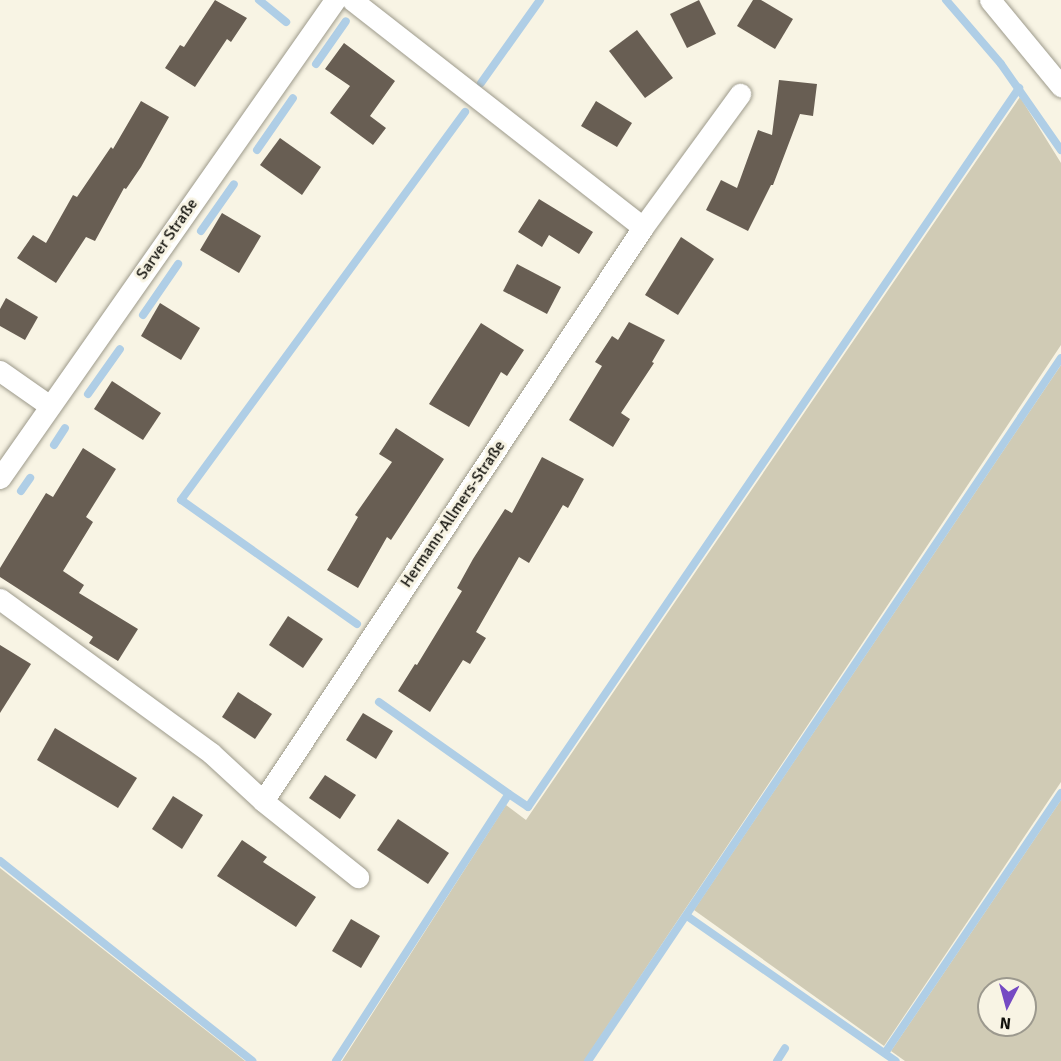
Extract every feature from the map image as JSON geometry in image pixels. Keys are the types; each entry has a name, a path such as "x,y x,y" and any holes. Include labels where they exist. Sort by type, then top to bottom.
{"street":[{"name":"Sarver Straße","path":"0,478 335,0"},
{"path":"352,0 643,226"},
{"path":"990,0 1061,86"},
{"name":"Hermann-Allmers-Straße","path":"263,801 643,226 740,94"},
{"path":"0,371 50,406"},
{"path":"0,599 211,753 263,801 358,878"}],"shaded area":[{"path":"1020,97 1061,163 1061,345 584,1061 342,1061 506,805 526,820"},
{"path":"1061,365 1061,782 884,1046 694,910"},
{"path":"1061,800 1061,1061 905,1061 891,1051"},
{"path":"0,868 245,1061 0,1061"}],"building":[{"path":"215,0 247,18 231,42 227,39 195,87 165,68 180,45 184,47"},
{"path":"699,0 716,34 687,48 670,14"},
{"path":"753,0 761,0 793,19 775,49 737,26"},
{"path":"637,30 673,78 645,98 609,51"},
{"path":"344,43 395,81 370,116 386,128 373,145 330,113 350,86 325,69"},
{"path":"779,80 817,84 813,116 800,114 773,185 748,231 706,210 721,180 737,188 758,130 772,135"},
{"path":"141,101 169,117 141,167 126,189 124,188 95,241 86,237 56,283 17,258 33,235 46,243 73,195 77,197 111,147 113,149"},
{"path":"596,101 632,123 617,147 581,126"},
{"path":"280,138 321,167 302,195 260,165"},
{"path":"539,199 593,232 579,254 549,235 542,247 518,232"},
{"path":"222,213 261,236 239,273 200,250"},
{"path":"681,237 714,259 678,315 645,295"},
{"path":"517,264 561,287 547,314 503,291"},
{"path":"6,298 38,317 25,340 0,326 0,309"},
{"path":"160,303 200,328 181,360 141,336"},
{"path":"629,322 665,340 652,362 654,363 621,413 630,419 613,447 569,420 602,366 595,362 612,336 618,340"},
{"path":"481,323 524,350 507,376 501,372 469,427 429,404"},
{"path":"112,381 161,413 143,440 94,409"},
{"path":"396,428 444,459 391,540 387,537 358,588 327,570 358,517 355,515 392,462 379,454"},
{"path":"83,448 116,469 86,517 93,522 63,571 84,585 79,593 138,629 118,661 89,643 93,637 0,577 0,568 46,493 53,497"},
{"path":"542,457 584,479 568,508 563,505 529,563 519,557 476,632 486,638 470,664 463,660 430,712 398,691 415,664 417,665 462,591 457,588 473,559 505,509 512,513"},
{"path":"288,616 323,639 303,668 269,645"},
{"path":"0,645 31,664 0,713"},
{"path":"238,692 272,714 255,739 222,717"},
{"path":"363,713 393,731 376,759 346,740"},
{"path":"55,728 137,778 118,808 37,760"},
{"path":"325,775 356,795 340,819 309,798"},
{"path":"173,796 203,815 182,849 152,829"},
{"path":"398,819 449,853 428,884 377,850"},
{"path":"242,840 267,857 263,862 316,897 296,927 217,876"},
{"path":"351,919 380,936 361,968 332,951"}],"waterway":[{"path":"259,0 286,22"},
{"path":"481,83 540,0"},
{"path":"946,0 1001,64 1061,150"},
{"path":"316,64 346,21"},
{"path":"336,1061 509,794 528,807 1019,88"},
{"path":"257,150 293,98"},
{"path":"357,624 181,500 465,112"},
{"path":"201,231 234,184"},
{"path":"143,315 178,264"},
{"path":"88,394 120,349"},
{"path":"588,1061 1061,358"},
{"path":"54,445 65,428"},
{"path":"21,491 30,478"},
{"path":"379,702 509,794"},
{"path":"885,1053 1061,793"},
{"path":"0,861 252,1061"},
{"path":"687,916 896,1061"},
{"path":"777,1061 785,1048"}]}
